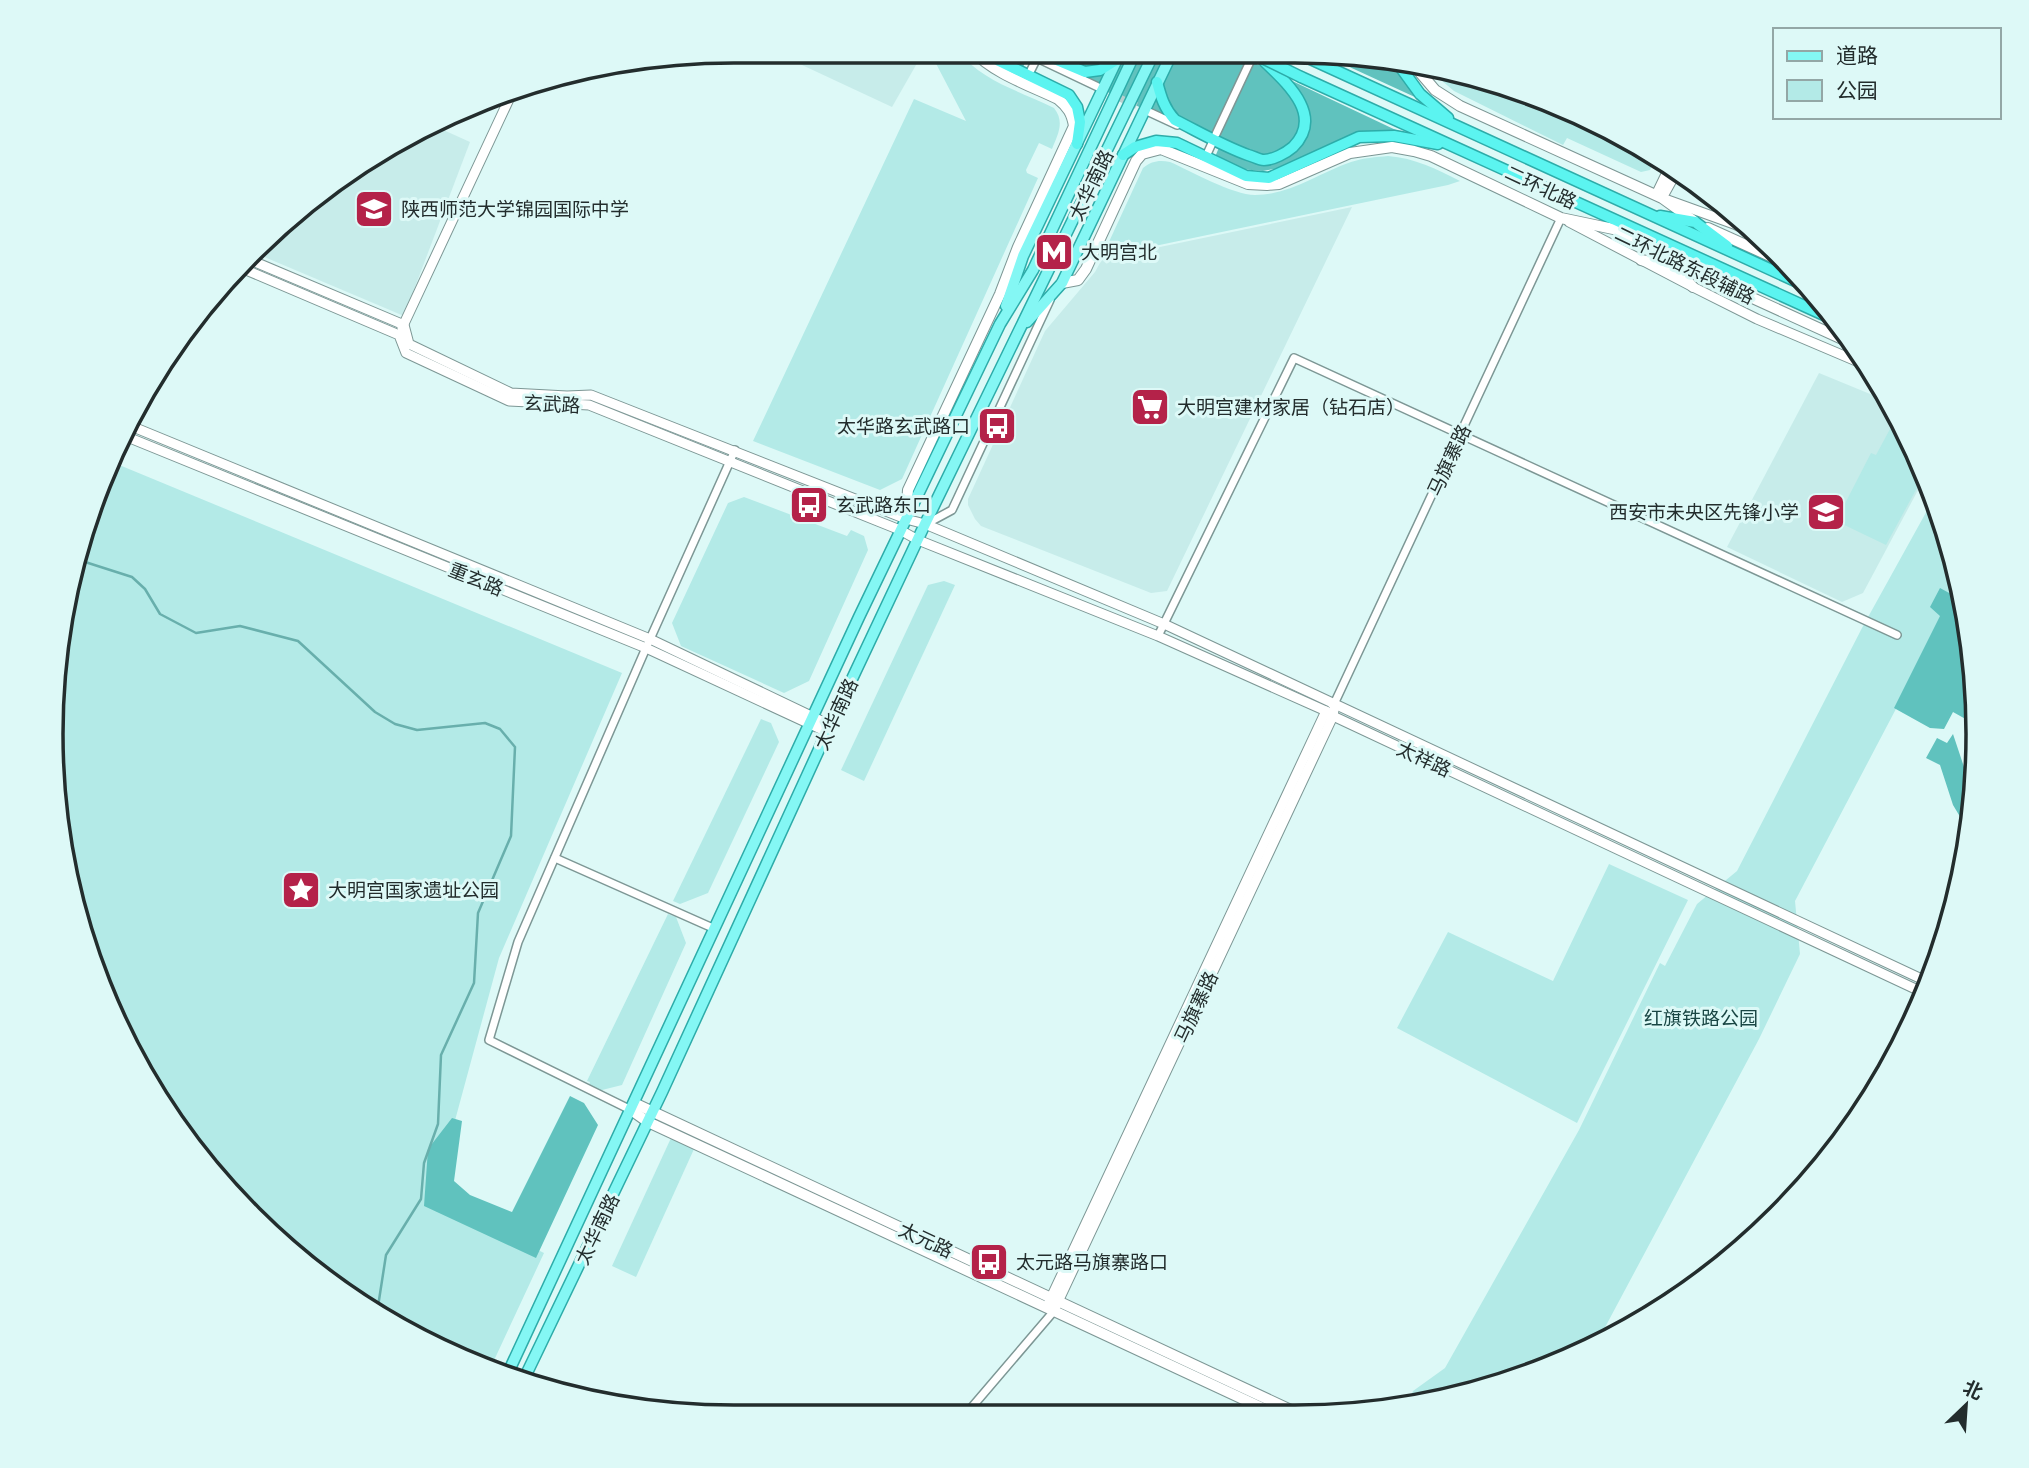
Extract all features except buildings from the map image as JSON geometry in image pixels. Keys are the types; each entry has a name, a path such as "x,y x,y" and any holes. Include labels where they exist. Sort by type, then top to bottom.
{"highway":[{"path":"1003,63 1069,95 1079,114 1077,144"},
{"path":"1057,63 1085,72 1100,70 1109,63"},
{"path":"1157,82 1161,100 1175,120 1240,152 1264,160 1280,156 1294,146 1302,133 1305,119 1303,105 1265,63"},
{"name":"二环北路","path":"1275,63 1814,311"},
{"name":"二环北路","path":"1322,64 1784,276"},
{"path":"1403,72 1420,94 1458,127"},
{"path":"1123,155 1135,147 1156,141 1177,143 1246,176 1269,178 1359,137 1394,136 1460,148"},
{"path":"1647,214 1695,222 1743,258"},
{"path":"1618,230 1640,232 1658,249"}],"main road":[{"path":"906,519 908,491 1000,294 1018,247 1074,126 1066,105 985,63"},
{"path":"1000,324 1023,256 1115,63"},
{"name":"太华南路","path":"511,1366 900,530 1000,324 1033,270 1130,63"},
{"name":"太华南路","path":"527,1372 651,1117 925,524 1149,63"},
{"path":"1018,332 1058,287 1167,63"},
{"path":"1423,75 1435,90 1460,106 1659,196 1695,222 1760,251"},
{"name":"二环北路东段辅路","path":"1058,287 1078,280 1086,270 1142,153 1161,149 1202,163 1232,179 1267,186 1279,184 1350,153 1392,147 1431,156 1561,218 1618,230 1724,285 1834,335"},
{"path":"1658,249 1693,287"},
{"path":"1641,260 1697,270"},
{"name":"太元路","path":"633,1107 1052,1304 1279,1405"},
{"name":"太元路","path":"1052,1304 1257,1405"}],"street":[{"path":"1031,70 1034,63"},
{"path":"1050,63 1098,88"},
{"path":"1208,152 1249,63"},
{"path":"399,335 507,103"},
{"path":"1149,112 1214,139"},
{"path":"1659,196 1667,175"},
{"path":"1659,196 1672,179"},
{"path":"1659,196 1726,221"},
{"path":"1561,218 1757,319 1852,359"},
{"name":"马旗寨路","path":"1052,1304 1561,218"},
{"path":"257,264 404,325"},
{"name":"玄武路","path":"249,271 399,335 406,353 509,401 589,405 900,530 918,540"},
{"path":"925,524 952,510 1058,287"},
{"name":"玄武路","path":"404,325 409,344 512,393 591,395 906,519 925,524"},
{"path":"1158,636 1294,358 1897,635"},
{"name":"重玄路","path":"137,428 648,643 829,728"},
{"name":"重玄路","path":"131,439 648,643"},
{"path":"633,1107 489,1040 518,942 735,450"},
{"name":"太祥路","path":"925,524 1164,624 1335,702 1920,978"},
{"name":"太祥路","path":"918,540 1158,636 1330,713 1916,989"},
{"path":"555,858 715,929"},
{"path":"973,1405 1052,1304"}],"shaded area":[{"path":"798,63 917,63 892,107"},
{"path":"1046,63 1254,63 1400,132 1379,132 1285,167 1263,171 1240,169 1215,157 1220,145"},
{"path":"1344,65 1398,71 1417,98"},
{"name":"陕西师范大学锦园国际中学","path":"442,130 470,142 404,316 264,257 292,230 361,176"},
{"path":"1352,207 1167,591 1151,593 981,526 975,519 968,499 1045,331 1095,272 1102,259"},
{"name":"西安市未央区先锋小学","path":"1819,373 1874,396 1897,437 1919,488 1863,593 1842,602 1727,547"},
{"path":"1940,588 1951,594 1960,646 1966,719 1953,712 1944,729 1930,728 1894,708 1940,616 1930,607"},
{"path":"1953,734 1965,771 1961,818 1953,805 1940,765 1926,758 1937,738 1947,743"},
{"path":"570,1096 584,1103 598,1125 536,1258 424,1206 428,1149 452,1118 462,1121 454,1181 470,1195 512,1212"}],"green space":[{"path":"936,63 969,63 1003,85 1054,108 1059,118 1059,128 1052,149 1039,143 1026,170 1038,178 902,479 880,490 753,441 914,99 966,121"},
{"path":"1440,79 1511,99 1552,114 1592,132 1652,166 1650,170 1641,172 1567,138 1563,145 1454,91"},
{"path":"1388,156 1434,168 1460,181 1102,257 1143,168 1153,162 1170,162 1224,187 1255,195 1292,187 1356,161"},
{"path":"1891,427 1918,486 1886,545 1836,521 1871,453 1876,455"},
{"name":"大明宫国家遗址公园","path":"119,465 622,673 499,958 434,1198 544,1253 494,1360 437,1336 361,1292 292,1238 230,1176 176,1107 153,1070 114,991 86,908 76,865 64,778 64,690 76,603 99,518"},
{"path":"744,497 847,536 851,530 864,536 868,550 809,681 784,693 681,646 672,623 728,503"},
{"name":"红旗铁路公园","path":"1927,510 1953,601 1795,901 1800,954 1759,1039 1604,1329 1552,1354 1511,1369 1469,1382 1411,1394 1445,1368 1579,1130 1660,963 1665,966 1697,904 1737,871 1862,628"},
{"path":"944,581 955,585 864,781 841,770 928,585"},
{"path":"761,719 771,723 779,742 708,893 680,904 673,901"},
{"path":"1609,864 1688,900 1577,1123 1397,1028 1448,932 1553,981"},
{"path":"668,914 676,917 686,943 622,1085 598,1091 588,1087 590,1082 587,1081"},
{"path":"671,1138 694,1149 636,1277 612,1266"}],"waterway":[{"path":"86,562 132,577 145,589 160,614 196,633 240,626 298,641 375,712 395,724 417,730 485,723 500,729 515,747 511,836 478,913 474,983 441,1055 438,1124 424,1163 421,1199 386,1255 379,1303"}],"tunnel":[{"path":"1111,94 1148,111"}],"place":[{"name":"陕西师范大学锦园国际中学","path":"374,209"},
{"name":"大明宫北","path":"1054,252"},
{"name":"大明宫建材家居（钻石店）","path":"1150,407"},
{"name":"太华路玄武路口","path":"997,426"},
{"name":"玄武路东口","path":"809,505"},
{"name":"西安市未央区先锋小学","path":"1826,512"},
{"name":"大明宫国家遗址公园","path":"301,890"},
{"name":"太元路马旗寨路口","path":"989,1262"}]}
